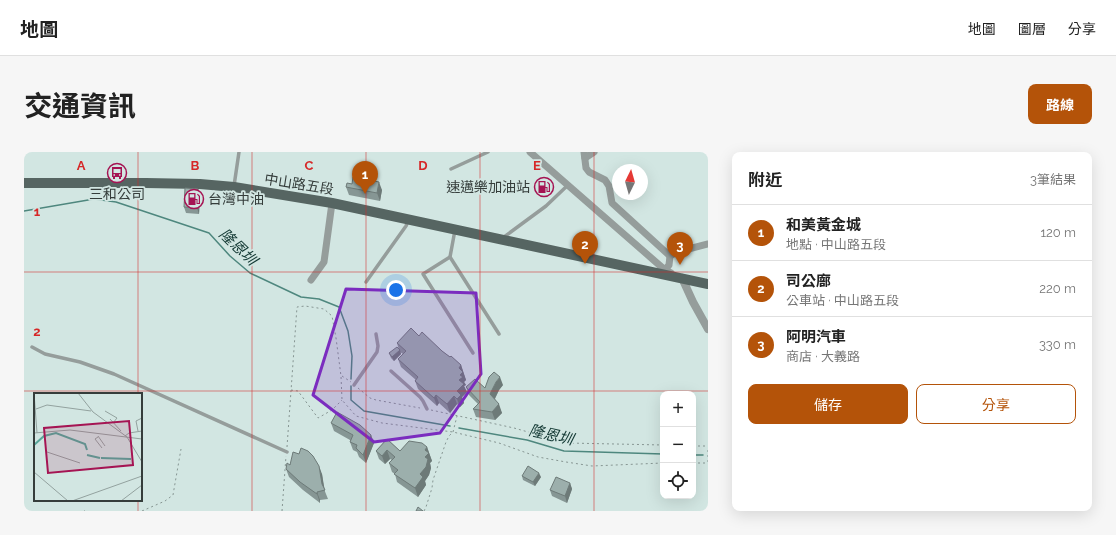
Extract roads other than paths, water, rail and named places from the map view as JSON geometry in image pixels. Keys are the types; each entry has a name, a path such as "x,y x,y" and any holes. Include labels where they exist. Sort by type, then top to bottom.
{"main road":[{"name":"中山路五段","path":"24,183 200,184 234,188 332,203 708,284"}],"street":[{"path":"530,152 665,270 682,278 708,329"},
{"path":"594,152 585,155 586,168 589,172 605,180 609,186 612,203 670,256"},
{"path":"311,280 324,262 332,203"},
{"path":"670,256 677,252 708,244"},
{"path":"665,270 669,265 670,256"}],"lane":[{"path":"234,188 239,152"},
{"path":"450,169 488,152"},
{"path":"501,239 546,206 568,185"},
{"path":"366,282 406,226 408,219"},
{"path":"456,230 450,257 499,334"},
{"path":"450,257 423,274 473,353"},
{"path":"354,385 377,352 378,346 376,334"},
{"path":"32,347 45,354 80,362 114,374 286,452"},
{"path":"391,371 420,397 427,409"}],"waterway":[{"name":"隆恩圳","path":"24,211 94,199 116,202 209,233 230,256 250,273 301,297 319,299 339,307 348,331 352,356 351,379"},
{"name":"隆恩圳","path":"351,386 351,400 364,411 450,426"},
{"name":"隆恩圳","path":"459,428 527,440 564,451 660,454"},
{"name":"隆恩圳","path":"696,455 703,455"}],"place":[{"name":"三和公司","path":"117,173"},
{"name":"速邁樂加油站","path":"544,187"},
{"name":"和美黃金城","path":"365,194"},
{"name":"台灣中油","path":"194,199"},
{"name":"司公廍","path":"585,264"},
{"name":"阿明汽車","path":"680,265"}]}
